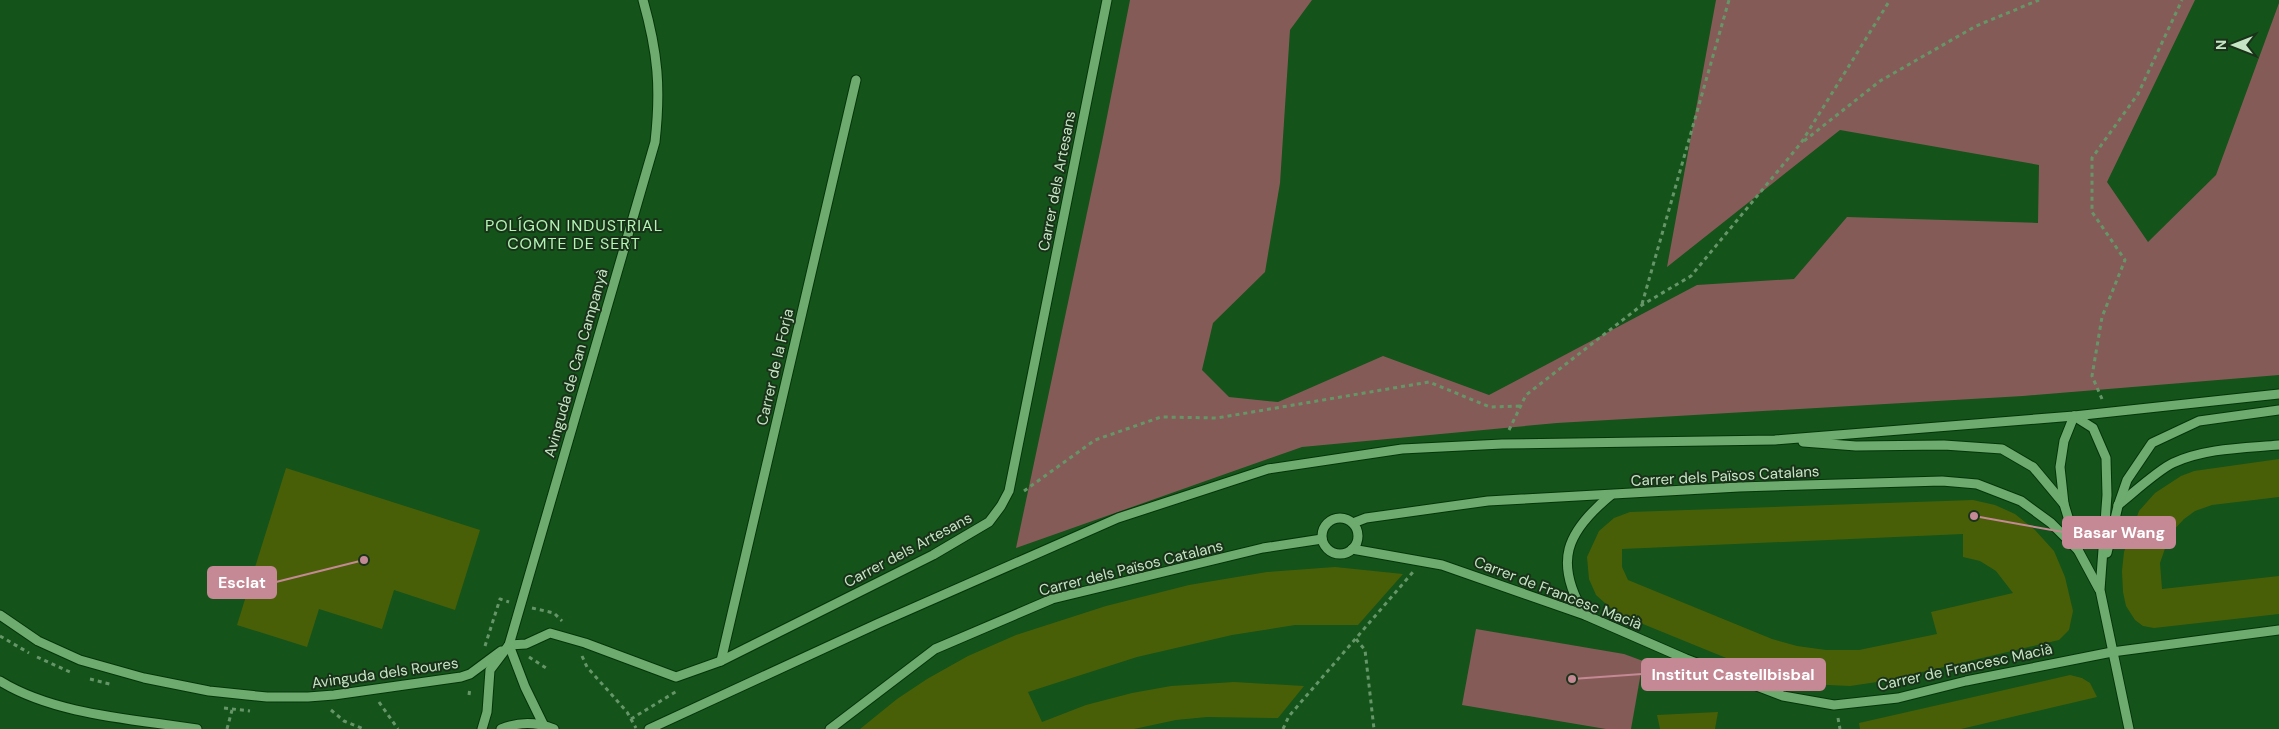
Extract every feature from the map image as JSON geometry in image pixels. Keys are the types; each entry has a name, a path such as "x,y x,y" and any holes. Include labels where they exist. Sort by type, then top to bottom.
{"street":[{"name":"Avinguda de Can Campanyà","path":"482,729 488,712 490,670 509,645 655,142 659,103 658,67 643,0"},
{"name":"Carrer dels Artesans","path":"509,645 526,644 550,633 586,643 676,678 721,660 933,555 989,522 1002,506 1009,491 1107,0"},
{"name":"Carrer de la Forja","path":"721,660 856,80"},
{"path":"649,729 888,619 1118,518 1268,469 1402,450 1502,444 1775,440 2074,416 2279,394"},
{"path":"2100,590 2118,506 2127,480 2152,443 2199,421 2279,410"},
{"path":"2074,416 2064,441 2060,467 2064,504 2078,550 2100,590"},
{"path":"2074,416 2093,428 2106,458 2108,495 2100,590 2129,729"},
{"path":"1775,440 1856,446 1944,445 2002,449 2033,467 2064,504"},
{"path":"2118,506 2172,463 2218,452 2279,445"},
{"name":"Carrer dels Països Catalans","path":"1353,523 1366,518 1488,501 1739,487 1942,481 1978,484 2021,501 2051,523 2078,550"},
{"path":"1585,615 1573,595 1568,578 1570,551 1579,525 1611,495"},
{"path":"1322,539 1323,528 1332,519 1343,518 1353,523 1358,534 1358,539 1352,549"},
{"name":"Carrer dels Països Catalans","path":"830,729 934,649 1052,600 1263,548 1322,539"},
{"name":"Carrer de Francesc Macià","path":"1322,539 1327,549 1337,554 1352,549 1442,565 1585,615 1686,659 1783,696 1834,705 1898,698 1976,679 2112,652 2279,630"},
{"name":"Avinguda dels Roures","path":"0,615 38,641 80,660 177,685 267,697 334,695 460,677 470,674 509,645"},
{"path":"509,645 525,687 544,726"},
{"path":"0,681 16,691 37,700 197,729"},
{"path":"501,729 511,725 532,724 554,729"}],"path":[{"path":"1642,305 1729,0"},
{"path":"1502,444 1526,395 1642,305 1691,276 1801,143 1890,0"},
{"path":"1801,143 1880,81 1976,26 2039,0"},
{"path":"2107,412 2092,376 2102,317 2125,260 2092,212 2092,158 2138,94 2182,0"},
{"path":"1022,492 1095,440 1161,417 1217,418 1429,382 1490,407 1520,406"},
{"path":"1283,729 1289,716 1409,578"},
{"path":"1356,639 1364,650 1374,729"},
{"path":"586,643 582,658 627,712 636,729"},
{"path":"631,719 677,690"},
{"path":"228,729 236,694"},
{"path":"379,701 398,729"},
{"path":"332,710 344,721 364,729"}],"shaded area":[{"path":"1130,0 1312,0 1290,30 1280,183 1265,272 1213,323 1202,370 1229,397 1278,402 1383,356 1489,395 1697,285 1794,279 1847,217 2038,223 2039,165 1840,130 1667,267 1716,0 2195,0 2107,182 2148,242 2216,175 2279,3 2279,375 2023,396 1557,423 1302,447 1016,548 1102,142"},
{"path":"1476,629 1624,654 1643,661 1631,729 1606,729 1462,705"}],"building":[{"path":"2279,459 2279,497 2212,505 2195,511 2184,519 2170,534 2160,563 2162,589 2279,576 2279,614 2154,628 2143,626 2135,620 2126,606 2123,592 2122,571 2124,552 2139,511 2155,493 2181,476 2194,471"},
{"path":"286,468 480,530 455,610 394,590 382,629 319,609 307,647 237,625"},
{"path":"1973,500 1995,505 2015,514 2035,530 2054,551 2065,577 2073,611 2069,630 2059,640 1884,681 1850,686 1807,684 1758,671 1616,613 1596,595 1589,579 1587,557 1599,531 1614,518 1630,512","holes":["1963,534 1963,557 1980,561 1996,571 2013,593 1931,612 1937,634 1859,650 1826,650 1797,646 1772,639 1628,580 1622,567 1622,549"]},
{"path":"1335,567 1403,574 1358,625 1295,625 1232,635 1137,657 1028,692 1042,722 1086,705 1132,693 1171,686 1234,682 1304,686 1278,718 1207,717 1176,720 1134,729 860,729 897,699 927,679 968,656 1016,635 1106,606 1189,585 1267,572"},
{"path":"2070,675 2082,678 2090,683 2097,697 1961,729 1860,729 1859,723"},
{"path":"1718,712 1715,729 1660,729 1657,715"}],"place":[{"name":"Basar Wang","path":"1974,516"},
{"name":"Esclat","path":"364,560"},
{"name":"Institut Castellbisbal","path":"1572,679"}],"district":[{"name":"POLÍGON INDUSTRIAL COMTE DE SERT","path":"574,234"}]}
